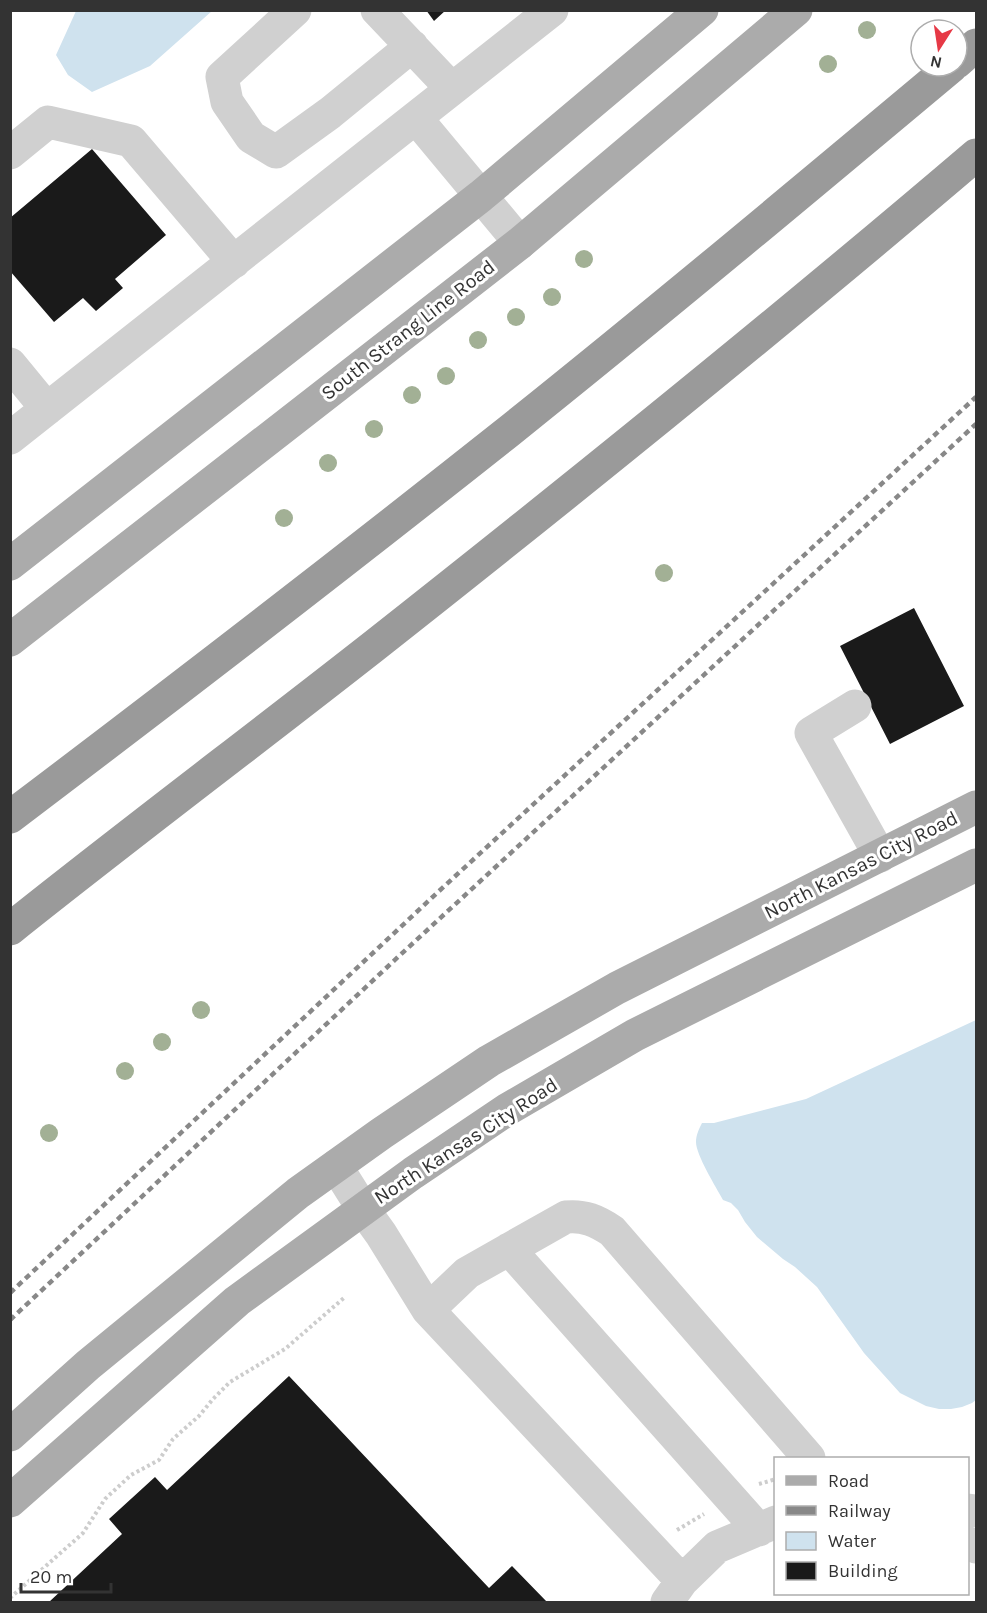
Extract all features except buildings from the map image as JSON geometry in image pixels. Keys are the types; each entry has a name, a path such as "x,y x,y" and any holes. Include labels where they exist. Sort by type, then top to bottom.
{"highway":[{"path":"10,817 225,654 509,431 938,78"},
{"path":"10,929 540,515 815,292 976,155"}],"main road":[{"path":"10,564 481,196 702,10"},
{"name":"South Strang Line Road","path":"10,640 520,243 796,10"},
{"name":"North Kansas City Road","path":"10,1435 88,1365 298,1193 489,1061 617,988 976,807"},
{"name":"North Kansas City Road","path":"10,1501 237,1301 413,1173 508,1109 635,1035 976,866"}],"lane":[{"path":"295,10 222,77 227,102 251,137 276,152 330,113 412,46"},
{"path":"377,10 452,89"},
{"path":"10,438 552,10"},
{"path":"416,118 520,243"},
{"path":"10,153 48,122 131,141 234,262"},
{"path":"10,364 48,409"},
{"path":"855,706 811,733 880,856"},
{"path":"336,1166 381,1233 428,1310 674,1592 717,1547 767,1526 509,1249"},
{"path":"428,1310 467,1273 566,1217 578,1216 598,1221 612,1231 808,1457"}],"path":[{"path":"10,1598 83,1533 105,1499 130,1474 159,1460 173,1439 199,1416 230,1382 285,1349 345,1297"},
{"path":"669,1534 706,1513"}],"water":[{"path":"76,10 212,11 150,66 92,92 68,75 56,55"},
{"path":"976,1020 976,1400 962,1407 939,1409 926,1406 900,1393 864,1353 817,1287 757,1237 738,1210 731,1203 723,1200 703,1163 696,1139 702,1123 714,1123 806,1099"}],"railway":[{"path":"10,1293 438,892 976,397"},
{"path":"10,1320 398,957 976,424"}]}
